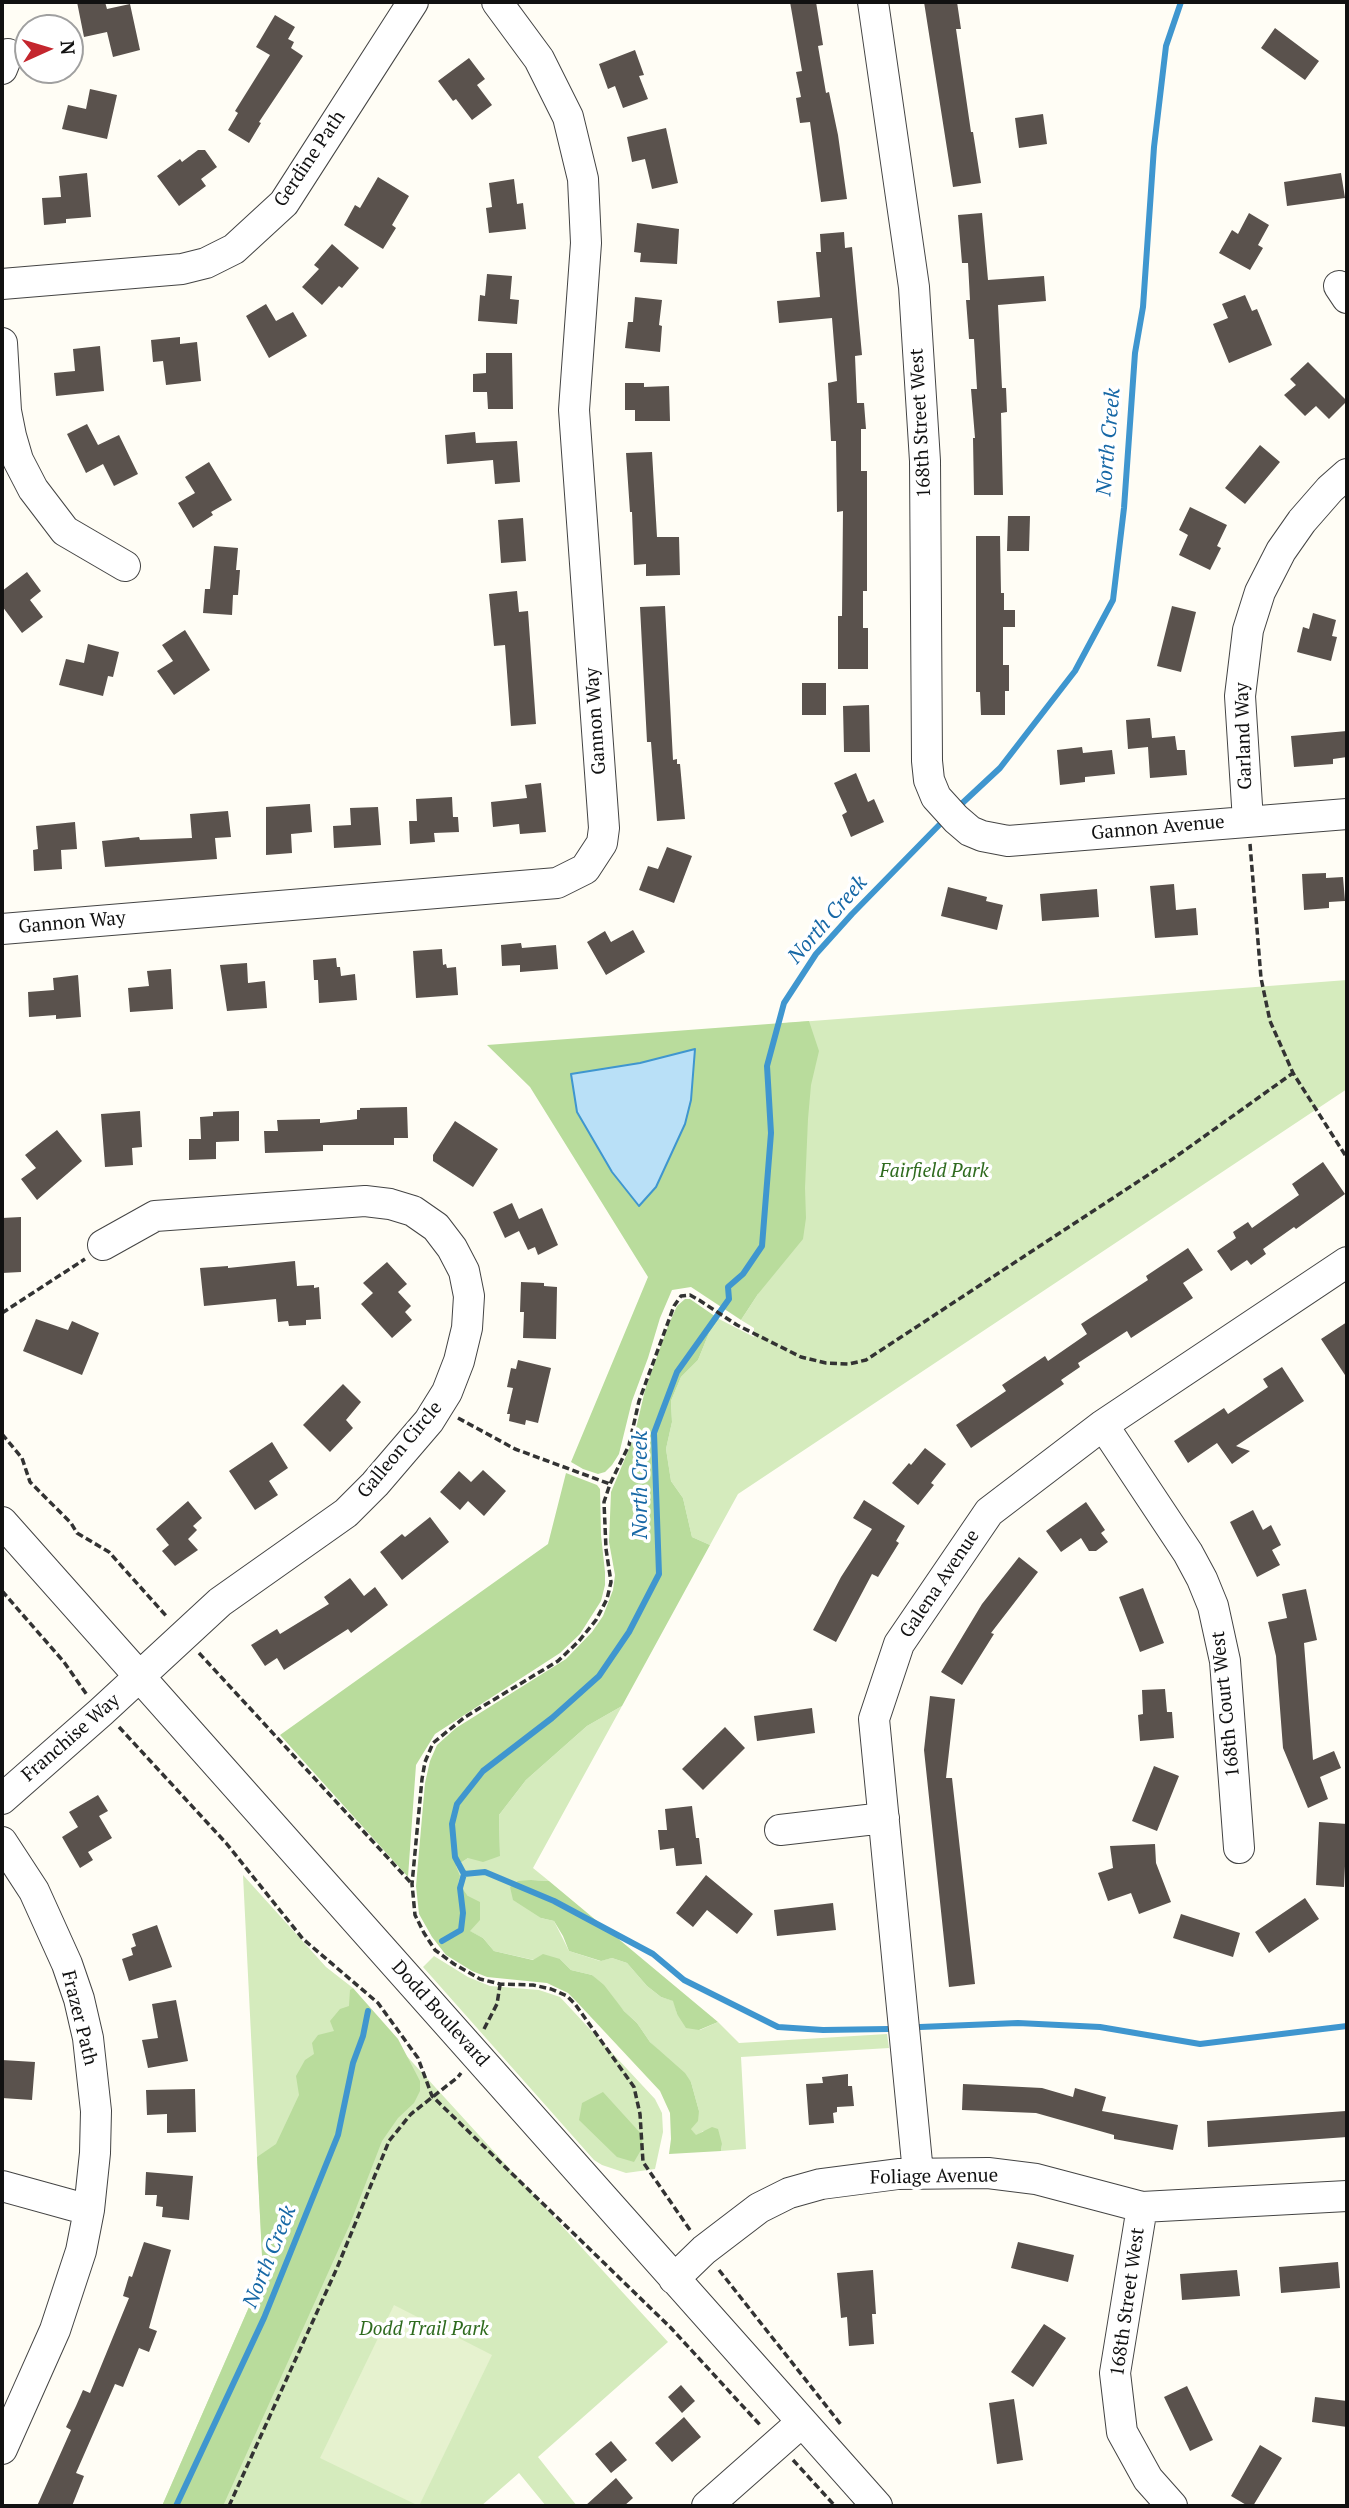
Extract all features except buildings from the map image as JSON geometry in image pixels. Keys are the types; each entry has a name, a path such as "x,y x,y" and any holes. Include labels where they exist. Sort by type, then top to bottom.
{"street":[{"name":"Gerdine Path","path":"2,284 182,269 206,263 234,249 284,203 413,2"},
{"name":"Gannon Way","path":"2,929 557,883 585,869 602,844 604,828 574,410 586,243 583,179 568,117 539,59 497,2"},
{"name":"168th Street West","path":"873,2 914,287 925,461 929,780 936,797 970,831"},
{"path":"2,343 6,411 11,436 18,460 33,489 65,531 125,566"},
{"name":"Garland Way","path":"1248,821 1240,696 1248,630 1260,592 1281,551 1302,521 1347,474"},
{"name":"Gannon Avenue","path":"970,831 1008,841 1347,814"},
{"name":"Galleon Circle","path":"103,1245 155,1216 365,1201 390,1204 413,1211 436,1227 464,1270 469,1296 467,1328 459,1362 429,1422 346,1513 220,1602 140,1676"},
{"name":"Galena Avenue","path":"918,2173 874,1719 899,1644 989,1511 1103,1425 1347,1262"},
{"name":"168th Court West","path":"1103,1425 1188,1553 1213,1606 1225,1661 1239,1848"},
{"name":"Dodd Boulevard","path":"2,1522 877,2506"},
{"name":"Franchise Way","path":"2,1799 140,1676"},
{"path":"780,1830 884,1818"},
{"name":"Frazer Path","path":"2,1842 34,1891 67,1964 82,2012 90,2051 96,2111 89,2210 81,2251 69,2293 2,2449"},
{"name":"Foliage Avenue","path":"674,2279 704,2250 759,2208 789,2193 821,2184 918,2173 988,2173 1036,2179 1142,2207 1347,2196"},
{"path":"2,2186 89,2210"},
{"name":"168th Street West","path":"1142,2207 1115,2373 1122,2432 1148,2479 1172,2506"},
{"path":"707,2506 802,2422"}],"path":[{"path":"1248,821 1261,978 1270,1021 1293,1073 1347,1158"},
{"path":"846,2431 704,2250 643,2162 640,2114 634,2087 575,2004 567,1996 551,1989 500,1984 480,1979 435,1950 415,1915 412,1884 425,1762 433,1743 465,1717 558,1661 596,1620 607,1599 611,1582 606,1549 604,1502 629,1445 639,1401 674,1306 681,1296 690,1295 737,1325 801,1357 849,1364 866,1360 1174,1158 1293,1073"},
{"path":"2,1313 103,1245"},
{"path":"438,1408 515,1449 610,1484"},
{"path":"2,1434 22,1458 30,1482 71,1523 77,1533 109,1552 412,1884"},
{"path":"2,1591 64,1662 101,1712 116,1723 199,1812 303,1939 378,2003 418,2058 432,2096 671,2328 835,2506"},
{"path":"481,2034 497,2004 500,1984"},
{"path":"229,2506 337,2268 389,2141 411,2114 458,2077 464,2067"}],"green space":[{"name":"Fairfield Park","path":"1347,980 1347,1089 738,1494 710,1545 692,1537 683,1498 671,1481 666,1449 672,1422 671,1401 681,1377 698,1360 709,1333 719,1319 754,1337 754,1328 741,1320 758,1294 786,1023"},
{"path":"809,1021 819,1051 811,1085 808,1119 806,1218 803,1239 758,1294 741,1320 691,1287 672,1290 632,1401 619,1454 605,1472 598,1474 571,1462 648,1277 530,1087 487,1045","holes":["694,1049 577,1112 640,1063"]},
{"path":"685,1299 690,1299 719,1319 709,1333 698,1360 681,1377 671,1401 672,1422 666,1449 671,1481 683,1498 692,1537 710,1545 622,1706 587,1726 526,1780 499,1815 500,1856 483,1862 468,1858 456,1866 460,1876 458,1883 468,1896 480,1902 480,1920 470,1931 483,1938 494,1951 533,1960 543,1954 560,1959 571,1970 592,1975 637,2023 650,2042 685,2073 691,2082 699,2111 698,2121 691,2129 696,2135 712,2127 718,2129 721,2151 669,2154 670,2113 660,2091 575,2000 568,1993 547,1983 487,1977 446,1955 419,1914 416,1886 425,1783 437,1745 456,1728 566,1659 603,1616 613,1590 615,1575 609,1542 611,1492 634,1437 645,1390 668,1326 677,1306"},
{"path":"566,1473 597,1485 600,1489 605,1572 601,1601 580,1634 560,1653 435,1734 416,1765 408,1877 280,1735 548,1544"},
{"path":"622,1706 533,1868 549,1881 531,1880 541,1918 554,1921 569,1951 600,1961 612,1958 627,1963 647,1986 661,1997 674,2001 677,2014 700,2030 718,2022 739,2043 887,2034 889,2048 741,2057 746,2149 721,2151 722,2144 703,2131 696,2136 690,2128 699,2111 691,2082 650,2042 637,2023 592,1975 571,1970 560,1959 534,1960 494,1951 483,1938 469,1931 468,1896 457,1883 456,1866 468,1858 500,1856 499,1815 526,1780 587,1726"},
{"name":"Dodd Trail Park","path":"243,1875 326,1967 353,1988 350,1994 668,2342 538,2457 577,2506 546,2506 519,2473 481,2506 162,2506 263,2275"},
{"path":"518,1881 549,1881 718,2022 699,2030 686,2028 673,2001 661,1997 647,1986 627,1963 612,1958 601,1961 569,1951 554,1921 541,1918 513,1900 510,1887"},
{"path":"434,1956 468,1977 490,1986 539,1990 560,1997 655,2099 662,2113 663,2132 655,2169 626,2173 594,2160 423,1967"},
{"path":"353,1988 398,2039 420,2081 420,2091 414,2103 398,2118 382,2141 350,2224 223,2506 162,2506 263,2275 257,2157 276,2144 299,2095 296,2076 305,2060 314,2054 312,2043 318,2035 334,2031 330,2021 340,2009 349,2006 350,1990"},
{"path":"603,2092 643,2136 641,2150 634,2162 617,2157 579,2120 582,2103"},
{"path":"394,2305 492,2355 419,2506 320,2458"}],"water":[{"path":"695,1049 691,1100 685,1124 656,1187 639,1206 612,1172 577,1112 571,1074 640,1063"}],"waterway":[{"name":"North Creek","path":"956,809 1000,768 1075,671 1113,600 1124,508 1135,353 1143,307 1154,147 1166,46 1181,2"},
{"name":"North Creek","path":"442,1941 461,1930 463,1913 460,1888 464,1874 455,1857 452,1824 457,1804 483,1771 552,1718 599,1676 629,1632 659,1574 654,1433 677,1372 729,1299 728,1287 743,1274 762,1246 771,1133 767,1066 784,1003 816,954 946,818"},
{"path":"464,1874 485,1872 554,1901 653,1954 684,1980 778,2027 823,2030 888,2029"},
{"name":"North Creek","path":"176,2506 264,2318 338,2135 353,2063 363,2036 368,2011"},
{"path":"920,2027 1018,2023 1100,2027 1200,2044 1347,2026"}]}
